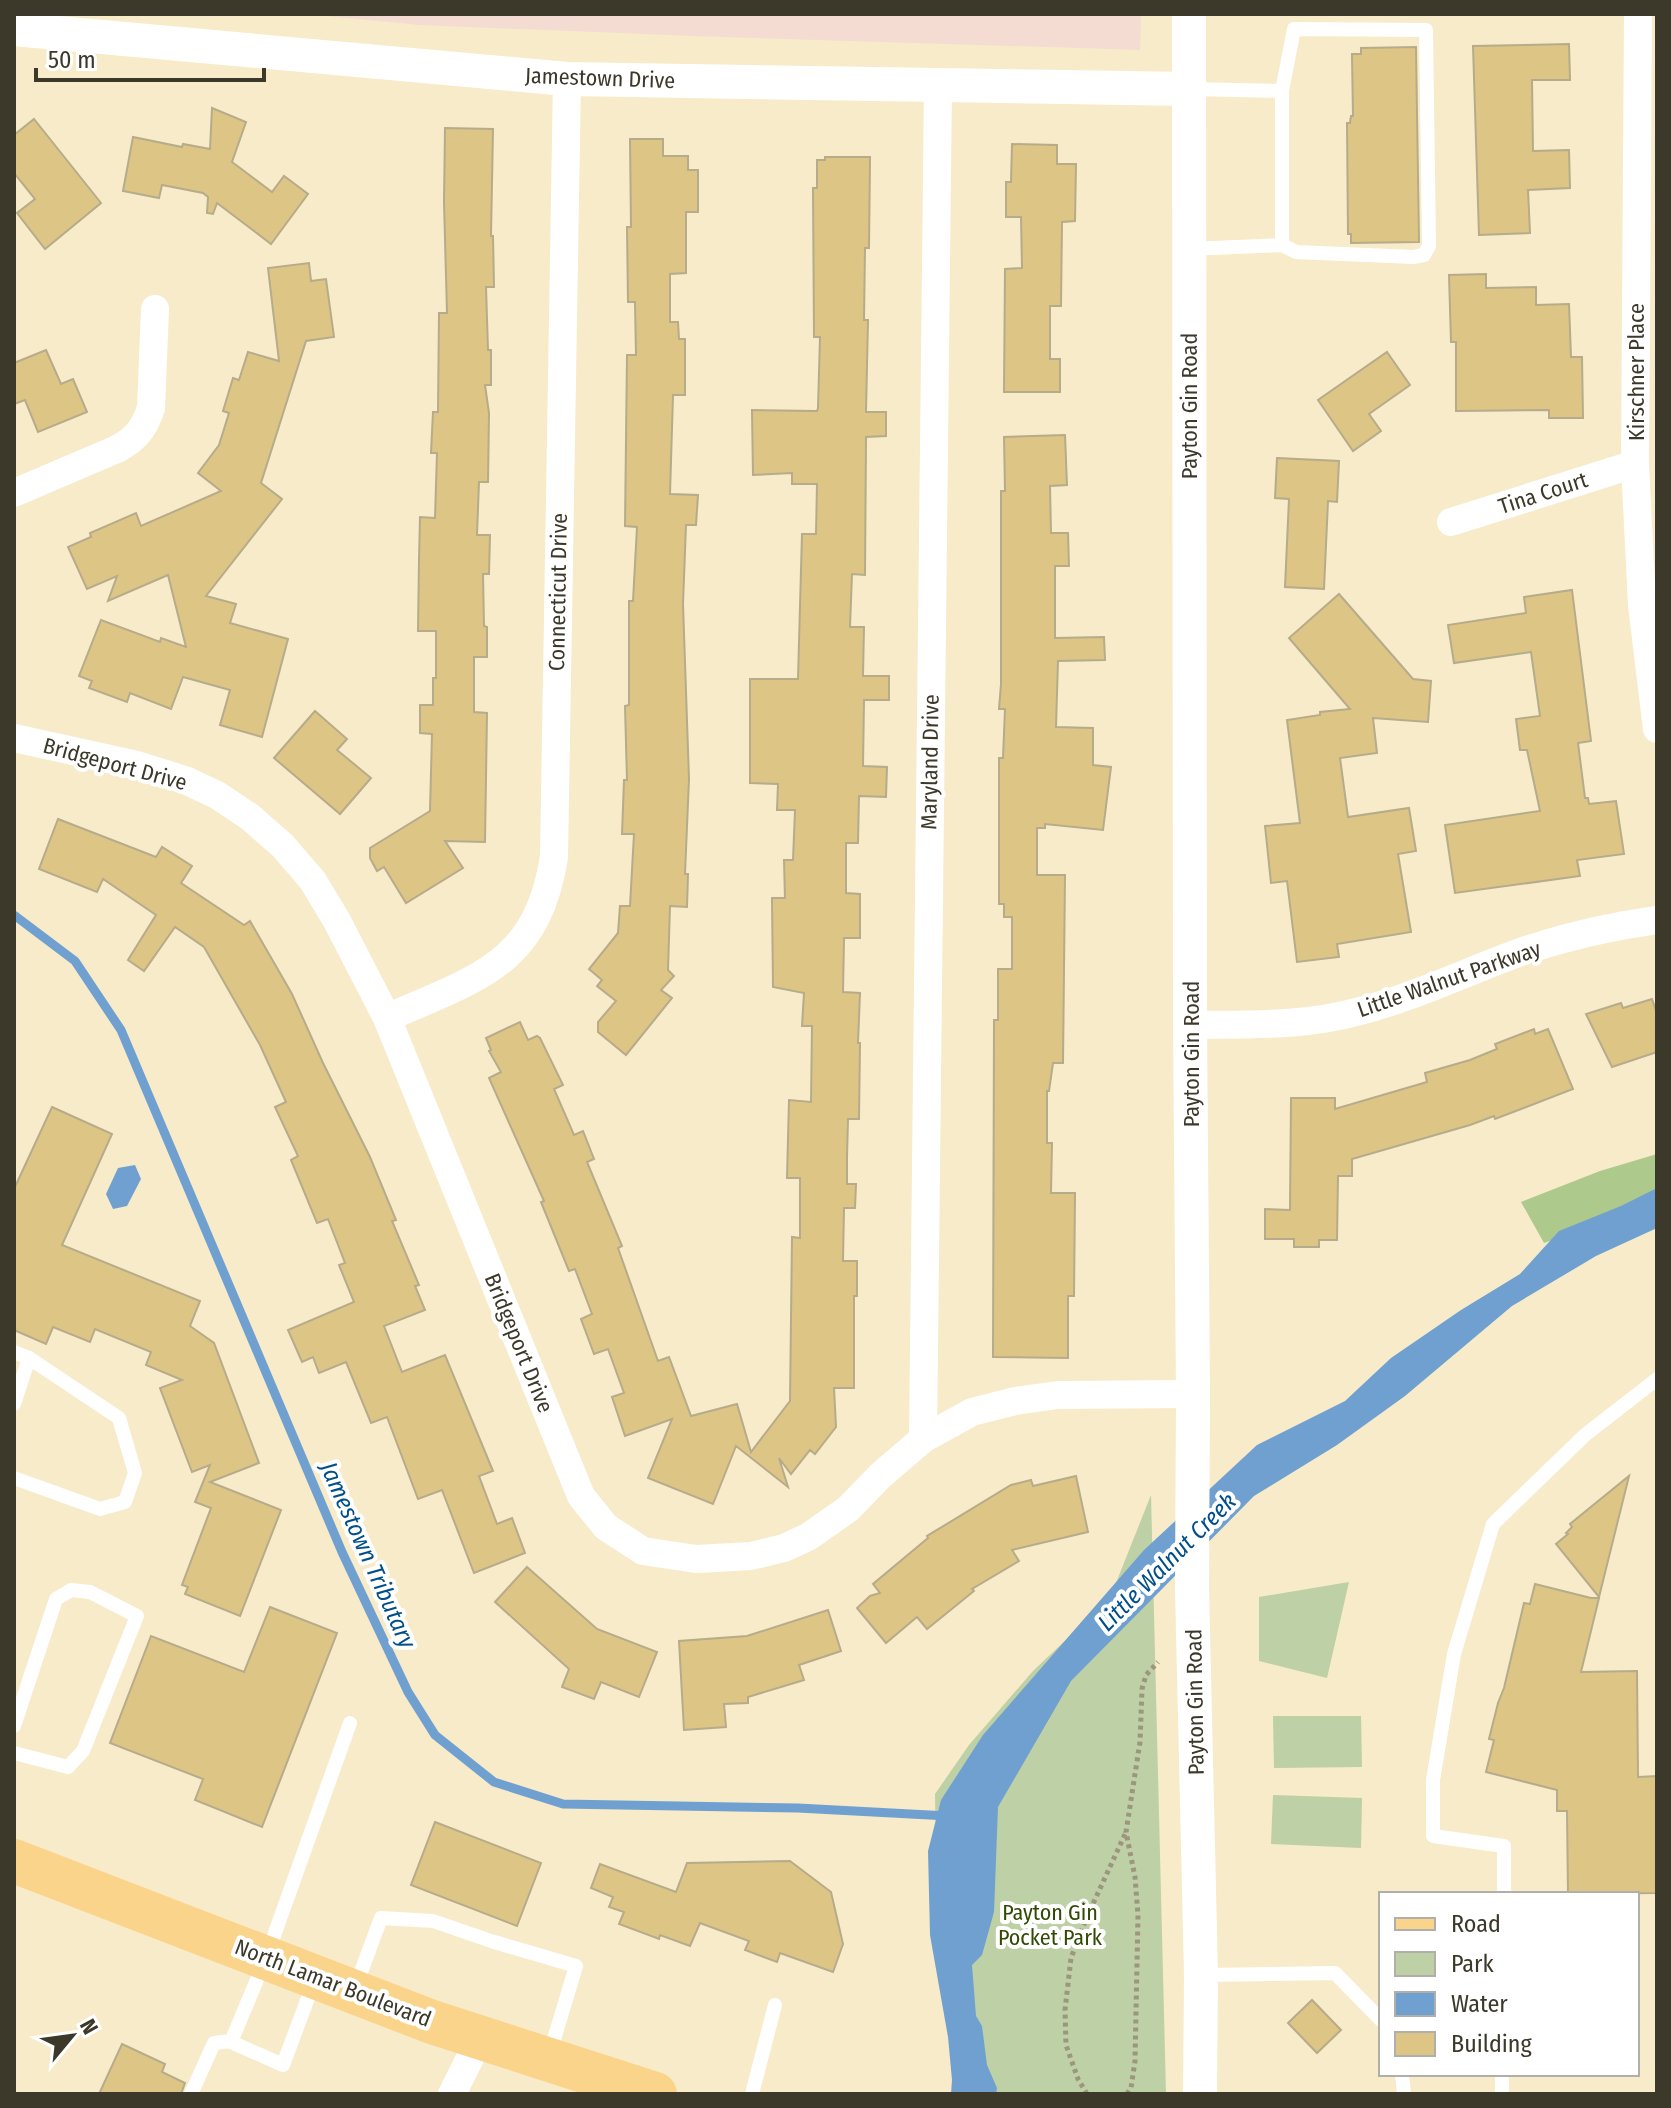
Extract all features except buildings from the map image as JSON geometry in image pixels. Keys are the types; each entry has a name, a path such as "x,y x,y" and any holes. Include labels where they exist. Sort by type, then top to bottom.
{"main road":[{"name":"North Lamar Boulevard","path":"14,1861 432,2022 548,2060 610,2087 655,2094"}],"street":[{"name":"Payton Gin Road","path":"1189,14 1192,1588 1201,1975 1200,2094"},
{"name":"Kirschner Place","path":"1638,14 1635,464 1642,605 1657,729"},
{"name":"Jamestown Drive","path":"14,29 567,79 1188,89"},
{"name":"Connecticut Drive","path":"387,1018 478,978 497,965 517,947 532,926 550,884 554,841 567,79"},
{"name":"Maryland Drive","path":"923,1439 938,84"},
{"path":"14,493 117,449 138,435 146,424 151,408 155,309"},
{"name":"Tina Court","path":"1451,522 1635,464"},
{"name":"Bridgeport Drive","path":"14,738 137,765 185,780 217,795 250,817 283,846 313,881 387,1018 581,1496 606,1527 643,1551 696,1559 751,1556 784,1548 808,1537 848,1509 923,1439 972,1412 1015,1401 1058,1395 1193,1394"},
{"name":"Little Walnut Parkway","path":"1190,1025 1289,1024 1358,1012 1421,993 1527,950 1611,926 1657,920"},
{"path":"452,2094 480,2038"}],"lane":[{"path":"1189,249 1282,245 1296,252 1424,255 1429,246 1426,14"},
{"path":"1282,245 1282,91 1294,22 1372,21 1426,30"},
{"path":"1188,89 1282,91"},
{"path":"14,1352 29,1358 119,1418 135,1473 125,1502 100,1509 14,1478"},
{"path":"14,1404 29,1358"},
{"path":"1504,1892 1504,1846 1433,1836 1433,1780 1454,1654 1471,1596 1493,1524 1585,1435 1657,1379"},
{"path":"14,1726 56,1599 71,1590 90,1592 137,1616 83,1751 68,1767 14,1753"},
{"path":"231,2041 266,1958 350,1723"},
{"path":"191,2094 214,2043 231,2041 283,2065 334,1984 381,1918 433,1921 576,1966 548,2060"},
{"path":"1201,1975 1335,1973 1379,2018"},
{"path":"752,2094 775,2005"}],"path":[{"path":"1087,2094 1066,2045 1065,2010 1071,1958 1126,1832 1140,1742 1142,1689 1146,1675 1158,1662"},
{"path":"1126,1832 1135,1877 1138,1915 1135,2061 1131,2088 1127,2094"}],"shaded area":[{"path":"306,14 1141,14 1140,50 420,25"}],"green space":[{"path":"1657,1154 1657,1215 1599,1224 1544,1243 1521,1202 1600,1171"},
{"name":"Payton Gin Pocket Park","path":"1151,1495 1166,2094 968,2094 938,1974 935,1794 969,1745 1033,1671 1110,1598"},
{"path":"1349,1582 1327,1678 1259,1661 1259,1597"},
{"path":"1273,1716 1361,1716 1362,1767 1274,1768"},
{"path":"1273,1795 1362,1798 1361,1848 1271,1844"}],"water":[{"path":"135,1165 141,1179 127,1206 113,1209 106,1194 118,1168"},
{"name":"Little Walnut Creek","path":"1657,1188 1657,1228 1596,1256 1512,1306 1405,1396 1337,1445 1254,1496 1071,1681 998,1807 994,1912 982,1955 972,1965 976,2016 982,2026 987,2065 997,2088 996,2094 951,2094 948,2037 930,1935 928,1851 941,1800 983,1735 1144,1550 1257,1445 1345,1401 1391,1358 1520,1274 1559,1231"}],"waterway":[{"name":"Jamestown Tributary","path":"14,915 75,961 121,1030 342,1552 408,1692 435,1735 494,1782 563,1804 798,1808 948,1816"}]}
